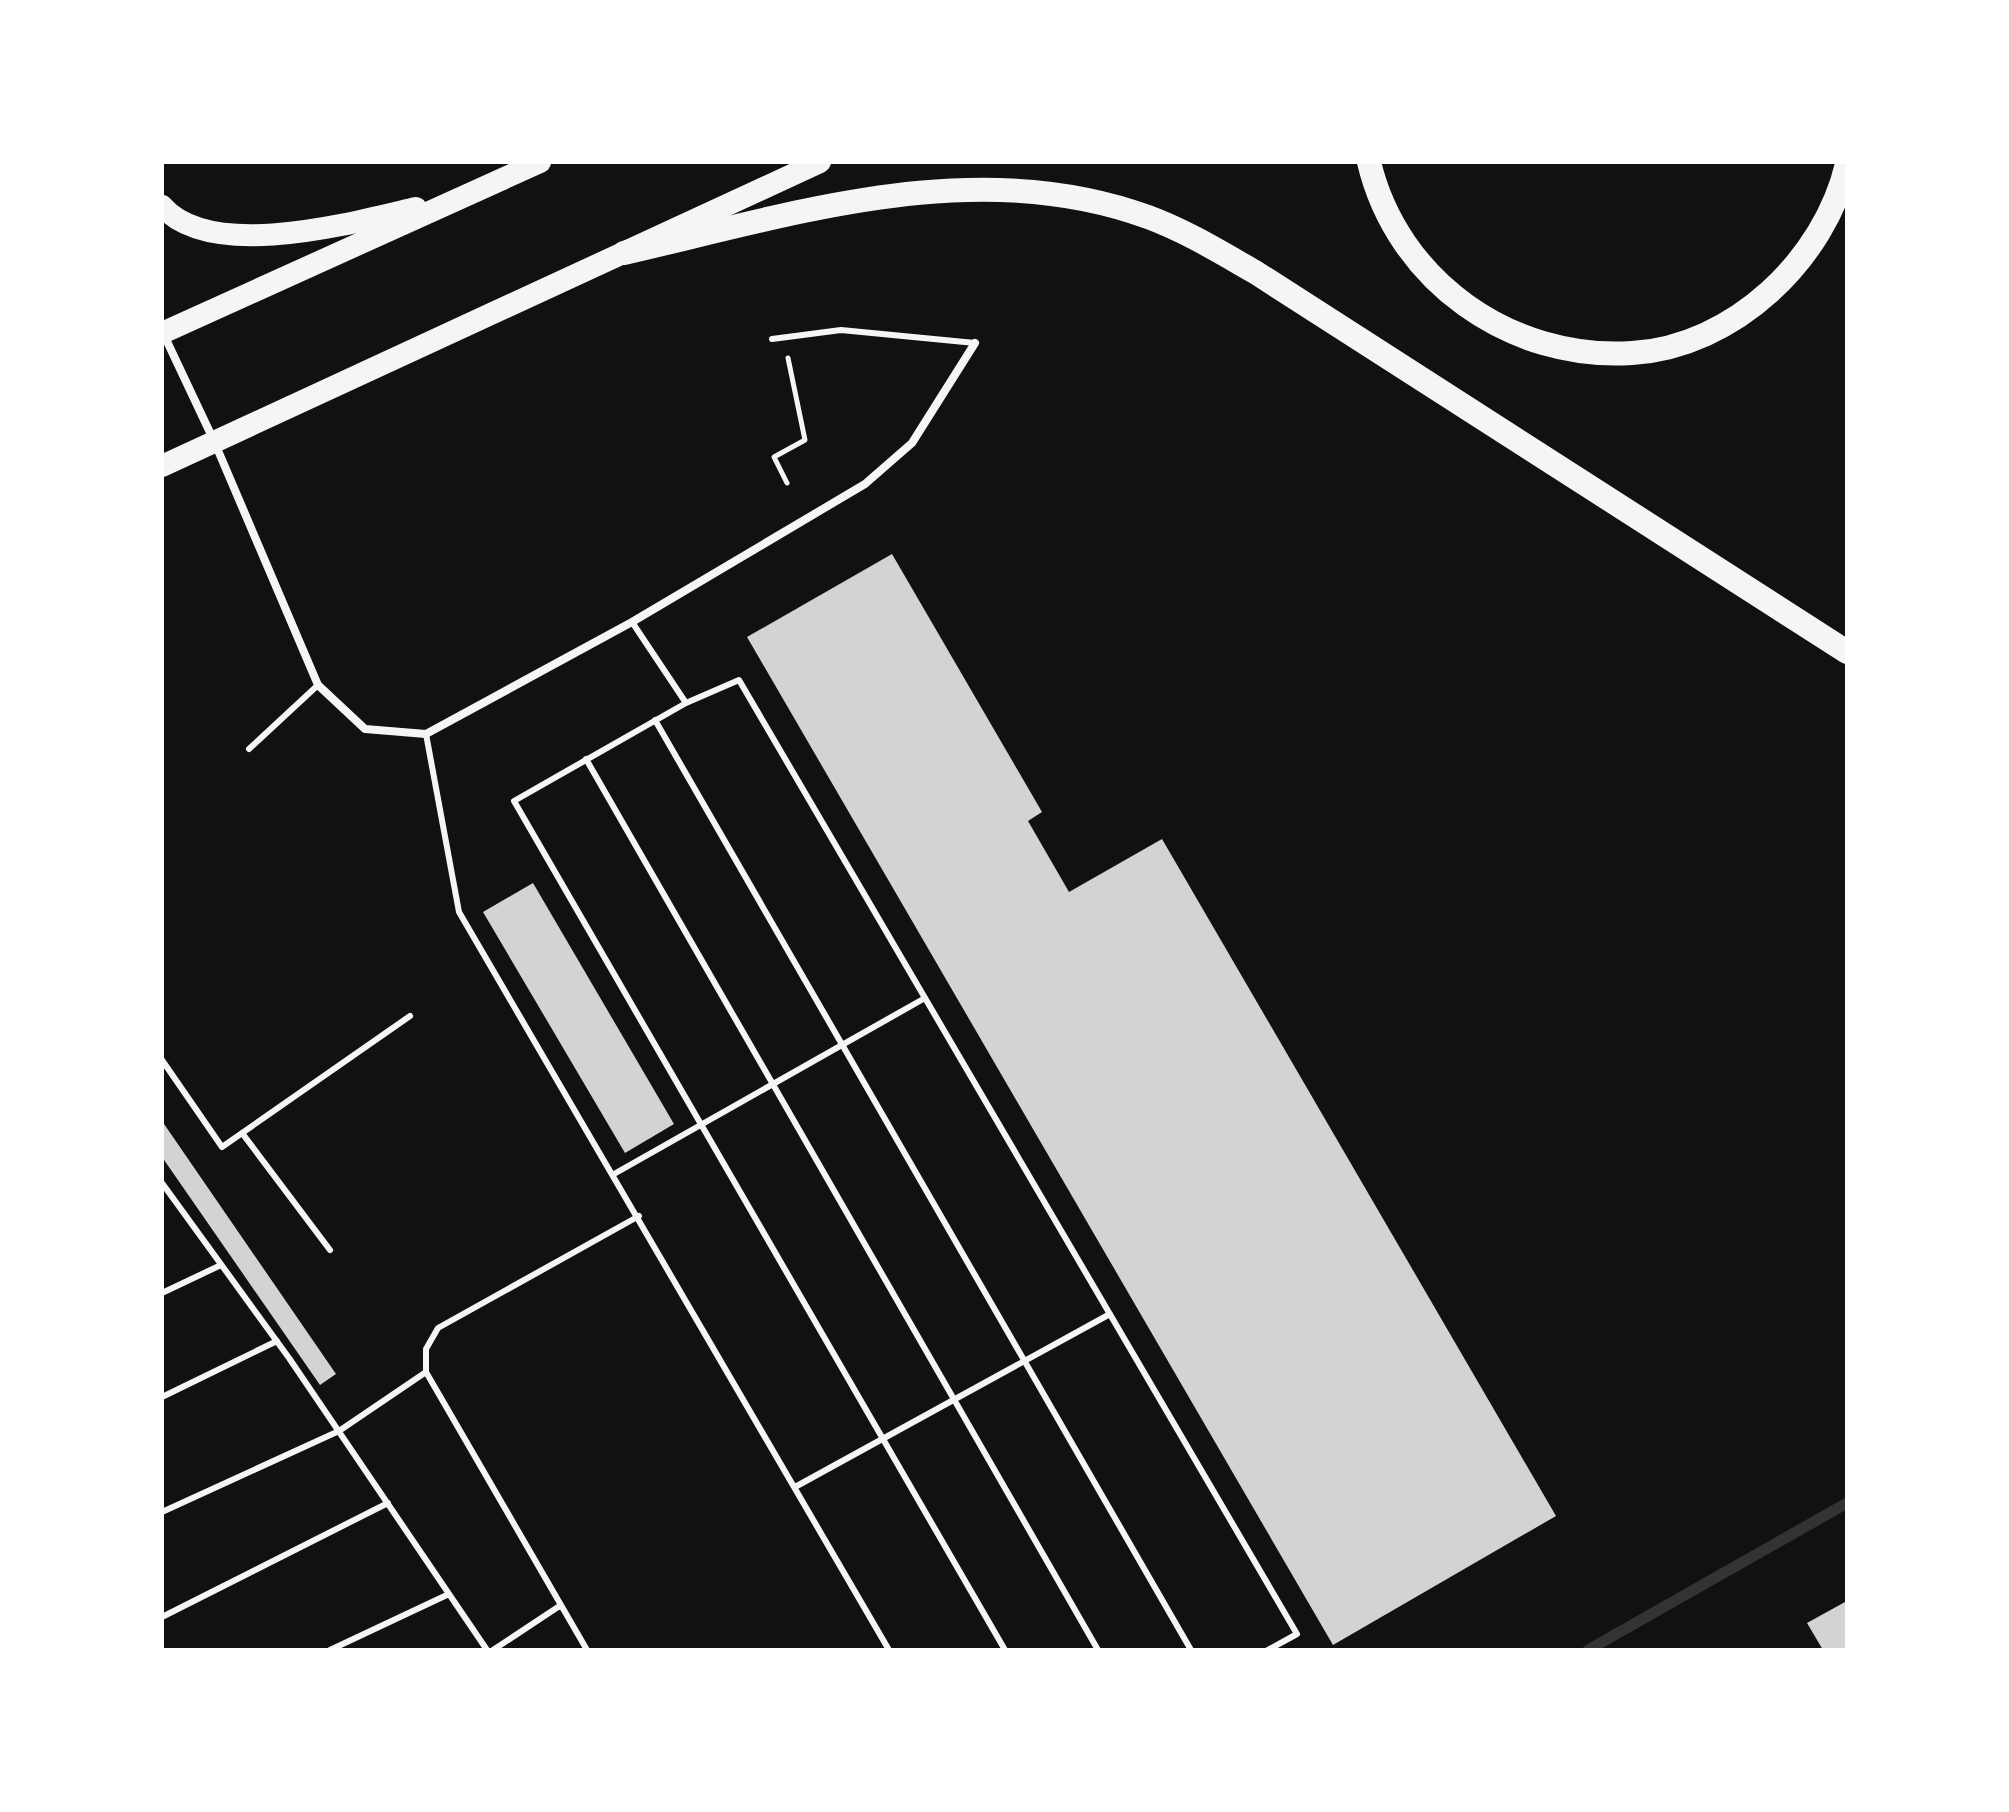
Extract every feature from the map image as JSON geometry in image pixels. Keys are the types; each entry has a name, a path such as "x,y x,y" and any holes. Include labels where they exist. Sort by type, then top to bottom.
{"highway":[{"path":"162,332 540,162"},
{"path":"162,466 820,162"},
{"path":"1369,162 1375,185 1394,226 1422,267 1453,298 1492,324 1536,343 1581,352 1634,353 1679,343 1723,324 1763,298 1796,267 1821,232 1841,192 1847,164"},
{"path":"624,253 863,198 922,192 1040,192 1093,200 1147,217 1199,239 1255,272 1847,652"},
{"path":"162,206 187,226 205,233 312,232 464,197"}],"street":[{"path":"162,332 214,441 318,685 365,729 426,734 632,622 865,484 912,443 975,343"}],"lane":[{"path":"772,339 841,330 975,343"},
{"path":"632,622 686,703"},
{"path":"1005,1650 514,801 686,703 739,680 1297,1634 1268,1650"},
{"path":"249,749 318,685"},
{"path":"655,720 1191,1650"},
{"path":"426,734 459,912 639,1216 889,1650"},
{"path":"586,759 1098,1650"},
{"path":"614,1174 925,998"},
{"path":"162,1060 222,1147 410,1016"},
{"path":"242,1133 330,1250"},
{"path":"162,1183 277,1341 490,1650 561,1605"},
{"path":"162,1202 172,1198"},
{"path":"587,1650 426,1372 426,1349 438,1328 639,1216"},
{"path":"162,1293 221,1265"},
{"path":"795,1487 1110,1314"},
{"path":"162,1397 277,1341"},
{"path":"162,1512 339,1431 426,1372"},
{"path":"162,1617 388,1503"},
{"path":"330,1650 449,1594"}],"path":[{"path":"783,338 805,440 774,457 787,483"}],"building":[{"path":"892,554 1042,812 1028,821 1069,892 1162,839 1556,1516 1333,1645 747,637"},
{"path":"533,883 674,1124 625,1153 483,912"},
{"path":"162,1121 336,1374 320,1385 162,1157"},
{"path":"1845,1602 1847,1650 1823,1650 1807,1623"}],"waterway":[{"path":"1588,1650 1847,1503"}]}
